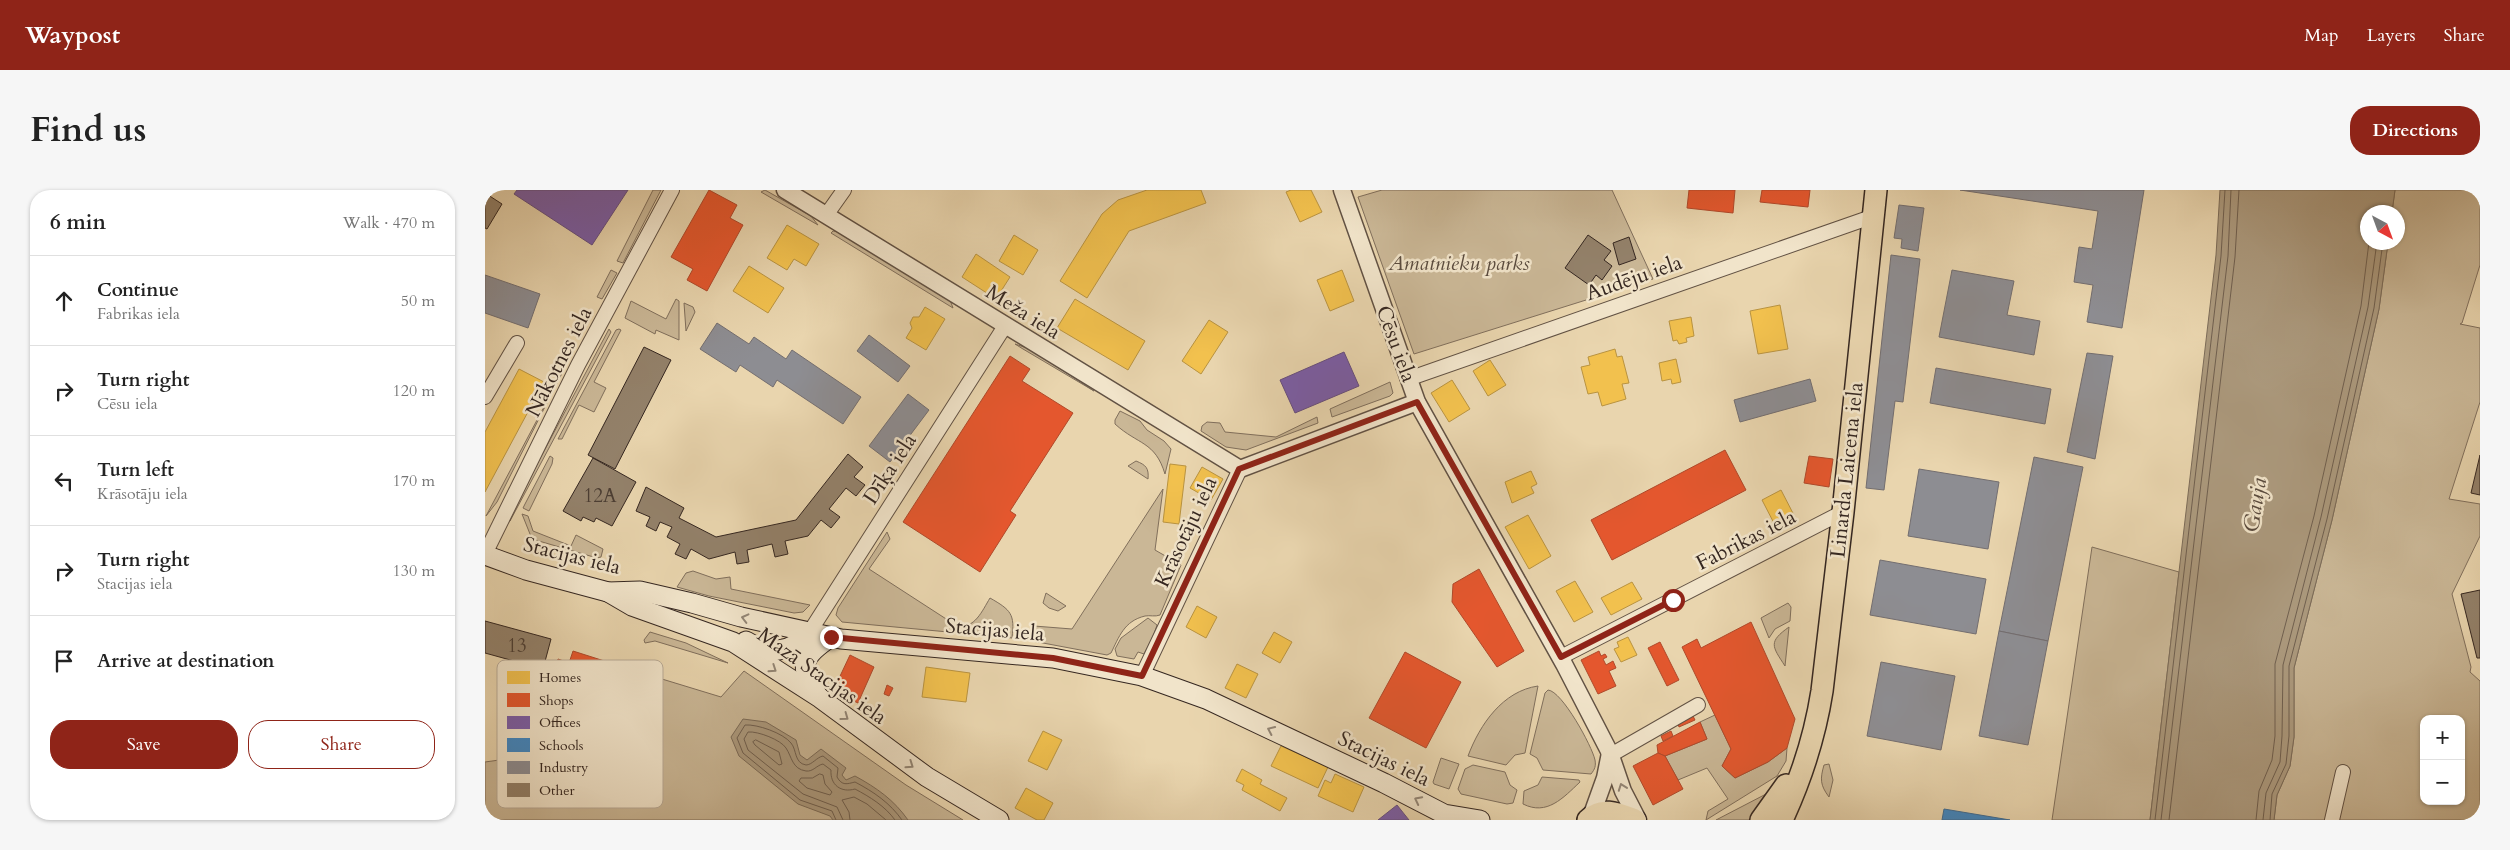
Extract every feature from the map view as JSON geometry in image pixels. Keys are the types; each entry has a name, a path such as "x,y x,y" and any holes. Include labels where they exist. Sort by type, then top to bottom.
{"main road":[{"name":"Linarda Laicena iela","path":"1781,820 1797,788 1817,719 1843,512 1876,190"},
{"name":"Stacijas iela","path":"485,554 526,570 608,592 641,591 809,633 831,637 1053,658 1142,676 1206,699 1385,783 1445,814 1480,820"},
{"name":"Mazā Stacijas iela","path":"608,592 632,606 733,642 819,698 927,777 999,820"},
{"path":"667,618 711,624 729,631 751,644 777,651 792,648 809,633"},
{"path":"819,698 807,679 805,662 810,653 831,637"},
{"name":"Linarda Laicena iela","path":"1761,820 1809,749"},
{"name":"Cēsu iela","path":"1590,818 1603,812 1630,817"}],"street":[{"name":"Nākotnes iela","path":"485,554 578,365 672,190"},
{"name":"Meža iela","path":"785,190 827,214 1005,326 1239,469"},
{"path":"827,214 844,190"},
{"name":"Cēsu iela","path":"1342,190 1417,402 1613,753 1630,817"},
{"name":"Audēju iela","path":"1408,379 1874,216"},
{"name":"Dīķa iela","path":"809,633 1005,326"},
{"path":"485,397 517,343"},
{"name":"Krāsotāju iela","path":"1142,676 1239,469 1417,402"},
{"name":"Fabrikas iela","path":"1561,657 1843,512"},
{"path":"1613,753 1698,705"},
{"name":"Cēsu iela","path":"1590,818 1613,753"},
{"path":"2332,820 2343,772"}],"green space":[{"path":"653,190 661,190 623,263 617,261"},
{"path":"765,190 811,216 818,225 761,192"},
{"name":"Amatnieku parks","path":"1382,190 1612,190 1653,279 1414,354 1358,197"},
{"path":"2395,190 2480,190 2480,265 2462,323 2460,324 2480,328 2480,402 2449,499 2480,504 2480,536 2452,594 2471,667 2470,672 2480,681 2480,820 2274,820 2277,795 2290,766 2294,737 2294,668 2332,520 2379,309 2387,250 2405,250 2405,205 2393,205"},
{"path":"833,231 839,232 950,300 953,308 831,233"},
{"path":"611,270 617,273 602,299 597,297"},
{"path":"676,299 679,301 679,340 656,330 655,334 625,318 631,301 666,319"},
{"path":"684,303 693,307 695,312 686,331"},
{"path":"609,329 611,332 510,521 511,513"},
{"path":"616,330 621,330 594,382 606,388 594,412 579,405 562,439 558,439"},
{"path":"1015,344 1030,349 1094,391 1023,349"},
{"path":"562,373 497,502 486,516"},
{"path":"1390,382 1393,393 1390,396 1332,417 1330,409"},
{"path":"1120,411 1140,421 1147,430 1164,441 1171,449 1165,474 1161,463 1151,449 1115,424"},
{"path":"1317,417 1318,423 1246,450 1226,447 1201,431 1202,426 1207,422 1220,423 1225,432 1276,437"},
{"path":"550,456 553,458 552,464 529,511 523,508"},
{"path":"1136,461 1146,467 1148,479 1128,466"},
{"path":"1163,489 1155,550 1181,565 1160,615 1145,616 1132,622 1123,630 1111,653 1107,655 1027,640 1028,632 1034,626 1072,629"},
{"path":"522,514 528,516 533,531 571,546 576,535 603,549 601,557 597,558 532,539"},
{"path":"887,532 890,539 869,569 957,626 969,625 973,622 990,598 1003,606 1010,614 1013,623 1012,638 842,622 836,615 838,608"},
{"path":"2092,547 2179,572 2150,820 2052,820"},
{"path":"693,571 716,579 730,577 731,589 810,605 803,612 794,613 709,596 677,587 686,573"},
{"path":"1046,593 1066,606 1058,611 1049,608 1043,603"},
{"path":"1788,603 1791,607 1790,621 1775,629 1769,638 1761,618"},
{"path":"1148,618 1157,625 1144,654 1138,652 1134,659 1117,656 1115,649 1121,638"},
{"path":"1789,627 1785,666 1777,654 1774,645 1782,632"},
{"path":"650,632 686,643 728,663 655,641 645,643 644,640"},
{"path":"744,671 906,785 963,820 485,820 485,762 497,760 497,808 663,808 663,679 721,697"},
{"path":"1538,686 1525,753 1515,755 1506,765 1468,756 1479,732 1494,711 1514,695 1525,689"},
{"path":"1548,690 1561,699 1576,720 1588,743 1595,762 1595,767 1591,774 1543,770 1537,758 1530,754 1545,693"},
{"path":"1715,715 1731,749 1722,766 1735,778 1768,762 1787,748 1786,761 1777,776 1706,820 1708,811 1728,799 1707,768 1678,780 1665,756 1707,739 1700,722"},
{"path":"1441,758 1459,764 1449,789 1433,782"},
{"path":"1829,764 1833,780 1829,797 1822,785 1821,778 1824,765"},
{"path":"1473,765 1505,772 1510,785 1517,790 1513,803 1507,804 1461,794 1458,789 1465,769"},
{"path":"1542,777 1579,780 1580,782 1561,799 1547,807 1532,807 1523,804 1524,791 1538,785"},
{"path":"1768,793 1749,820 1716,820"}],"water":[{"name":"Gauja","path":"2220,190 2395,190 2393,205 2360,205 2360,250 2387,250 2379,309 2332,520 2294,668 2294,737 2290,766 2277,795 2274,820 2150,820 2216,255"},
{"path":"743,719 766,722 796,740 800,755 807,760 821,749 846,768 842,775 846,780 855,776 871,785 891,800 908,820 833,820 830,816 798,804 739,756 731,737"}],"building: Homes":[{"path":"1147,190 1201,190 1206,203 1129,231 1087,298 1060,281 1102,214 1118,200"},
{"path":"1291,190 1311,190 1322,212 1300,222 1286,192"},
{"path":"787,225 819,244 806,266 794,259 787,270 767,258"},
{"path":"1014,235 1038,250 1023,275 999,261"},
{"path":"976,254 1010,277 996,299 962,277"},
{"path":"749,266 784,288 768,313 733,291"},
{"path":"1342,270 1354,301 1330,311 1317,280"},
{"path":"1075,299 1145,341 1128,370 1057,328"},
{"path":"1780,305 1788,349 1758,354 1750,311"},
{"path":"925,307 945,319 926,350 906,338 912,328 910,323 913,317 919,317"},
{"path":"1691,317 1694,336 1686,338 1687,342 1679,344 1677,340 1673,341 1669,321"},
{"path":"1209,320 1228,332 1201,374 1182,361"},
{"path":"1615,349 1617,357 1622,356 1629,383 1622,384 1626,399 1602,406 1598,392 1588,394 1581,367 1590,365 1588,357"},
{"path":"1676,359 1681,382 1672,384 1671,379 1662,381 1659,363"},
{"path":"1490,360 1506,385 1488,396 1473,371"},
{"path":"519,369 544,382 485,492 485,432"},
{"path":"1452,380 1470,409 1449,422 1431,393"},
{"path":"1170,464 1186,466 1179,524 1163,522"},
{"path":"1202,467 1223,479 1211,500 1190,488"},
{"path":"1531,471 1537,484 1531,487 1534,493 1512,503 1505,482"},
{"path":"1781,490 1796,519 1777,529 1762,500"},
{"path":"1528,515 1551,556 1529,569 1505,527"},
{"path":"1575,581 1593,612 1574,622 1556,591"},
{"path":"1632,582 1642,599 1611,615 1601,598"},
{"path":"1197,606 1217,617 1206,638 1186,627"},
{"path":"1274,632 1292,642 1280,663 1262,653"},
{"path":"1628,637 1637,655 1621,662 1614,649 1619,647 1617,642"},
{"path":"1237,664 1258,674 1246,698 1225,688"},
{"path":"926,667 970,673 966,702 922,697"},
{"path":"1043,731 1062,740 1047,770 1028,761"},
{"path":"1281,746 1328,767 1318,788 1271,766"},
{"path":"1242,769 1262,780 1260,784 1287,798 1280,811 1242,790 1244,785 1236,781"},
{"path":"1335,774 1364,787 1353,812 1318,796 1325,780 1331,783"},
{"path":"1026,788 1053,803 1044,820 1037,820 1015,808"}],"building: Shops":[{"path":"709,190 737,205 730,218 743,225 707,291 687,280 693,269 671,257"},
{"path":"1689,190 1735,190 1733,213 1687,208"},
{"path":"1762,190 1810,190 1808,207 1760,202"},
{"path":"1010,356 1030,369 1022,381 1073,413 1010,511 1016,515 980,572 903,522"},
{"path":"1725,450 1746,490 1612,560 1591,520"},
{"path":"1809,456 1833,459 1829,487 1804,483"},
{"path":"1479,569 1524,651 1497,667 1452,602 1453,584"},
{"path":"1751,622 1795,719 1787,748 1768,762 1735,778 1722,766 1731,749 1682,647 1697,639 1701,648"},
{"path":"1660,642 1679,680 1667,686 1648,648"},
{"path":"573,651 601,660 570,660"},
{"path":"1599,651 1601,656 1605,654 1607,657 1603,659 1606,665 1613,661 1616,668 1609,671 1616,686 1598,694 1581,660"},
{"path":"1405,652 1461,682 1426,748 1369,718"},
{"path":"850,655 874,667 858,703 833,691"},
{"path":"887,685 893,688 889,696 884,694"},
{"path":"1692,714 1695,720 1679,727 1677,721"},
{"path":"1700,722 1707,739 1665,756 1658,753 1657,745"},
{"path":"1671,731 1673,736 1663,741 1661,736"},
{"path":"1658,753 1665,756 1683,789 1653,805 1633,766"}],"building: Offices":[{"path":"517,190 628,190 592,245 514,194"},
{"path":"1344,352 1359,386 1295,413 1280,380"},
{"path":"1397,805 1409,820 1378,820"}],"building: Schools":[{"path":"1944,809 2010,820 1942,820"}],"building: Industry":[{"path":"1960,190 2144,190 2122,328 2087,322 2093,285 2074,282 2079,247 2092,249 2098,211"},
{"path":"1899,205 1924,208 1918,251 1901,248 1902,239 1894,238"},
{"path":"1891,255 1920,259 1903,402 1895,401 1884,490 1866,488"},
{"path":"1952,270 2014,281 2007,315 2040,321 2034,355 1939,337"},
{"path":"485,275 540,294 528,328 485,313"},
{"path":"717,323 749,344 754,337 786,359 792,350 861,397 843,424 777,380 773,387 740,365 736,372 700,349"},
{"path":"869,335 910,366 898,382 857,351"},
{"path":"2087,353 2113,356 2095,459 2067,452"},
{"path":"1936,368 2051,389 2045,424 1930,403"},
{"path":"1810,379 1816,401 1740,422 1734,400"},
{"path":"908,394 929,410 890,462 869,446"},
{"path":"2034,457 2083,467 2048,641 1999,631"},
{"path":"1919,469 1999,482 1988,549 1908,536"},
{"path":"1880,560 1986,579 1976,634 1870,615"},
{"path":"1999,631 2048,641 2028,745 1979,736"},
{"path":"1881,662 1955,676 1941,750 1867,736"}],"building: Other":[{"path":"485,193 502,204 487,229 485,228"},
{"path":"1588,235 1611,251 1604,260 1612,266 1602,280 1596,275 1589,285 1565,268"},
{"path":"1629,237 1636,259 1619,265 1613,243"},
{"path":"644,347 671,360 615,469 588,455"},
{"path":"848,454 863,467 854,477 865,485 856,496 846,488 829,509 840,517 831,528 821,520 808,536 785,541 788,554 775,557 772,544 747,550 749,562 737,564 735,552 709,559 691,549 686,559 675,554 680,544 667,537 672,527 660,522 656,531 646,526 650,517 636,511 646,487 684,508 679,518 716,537 796,520"},
{"path":"2480,455 2480,495 2471,493"},
{"path":"593,458 636,482 612,526 596,518 594,522 583,517 581,521 563,511"},
{"path":"2480,590 2480,658 2477,658 2461,594"},
{"path":"485,621 551,639 545,660 510,660 485,653"}],"route":[{"path":"831,637 905,646 953,648 1053,658 1142,676 1239,469 1417,402 1561,657 1673,600"}]}
